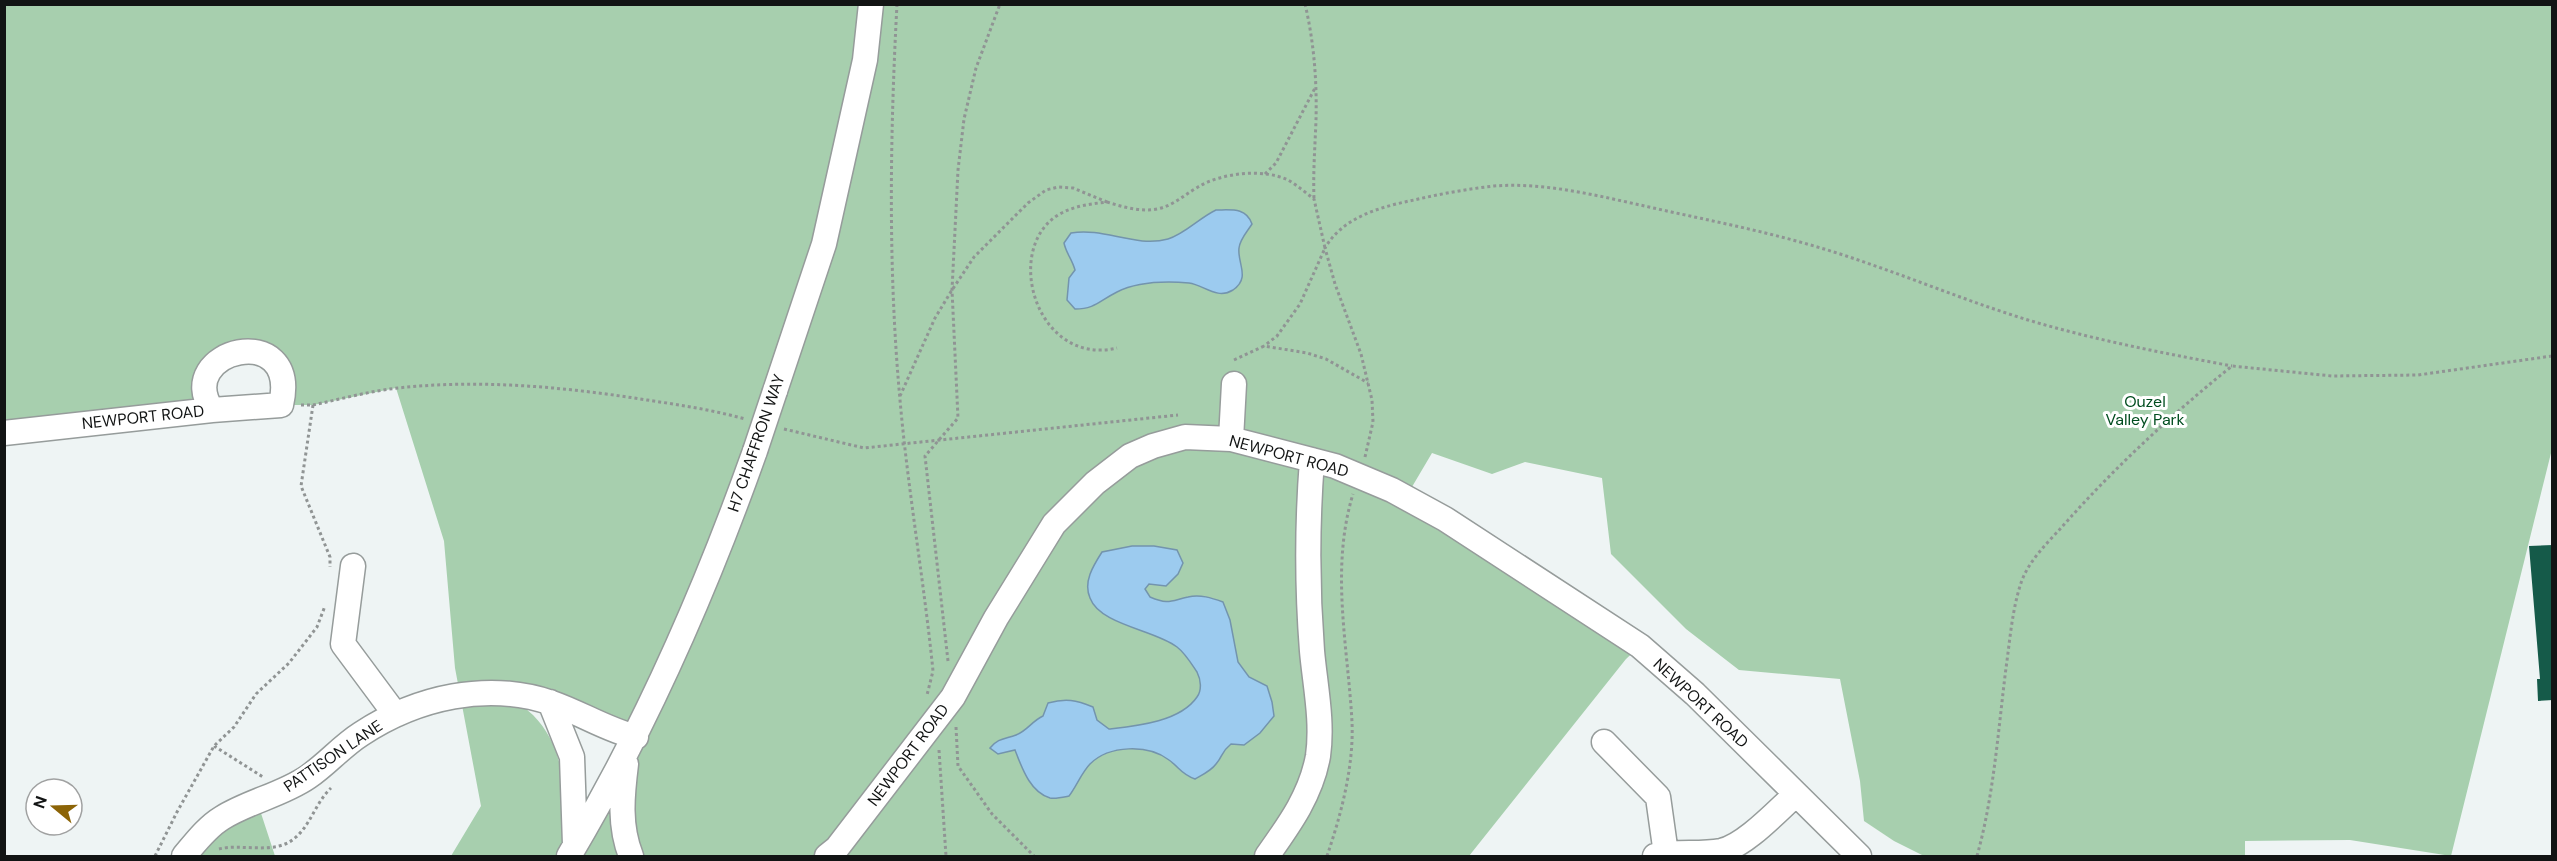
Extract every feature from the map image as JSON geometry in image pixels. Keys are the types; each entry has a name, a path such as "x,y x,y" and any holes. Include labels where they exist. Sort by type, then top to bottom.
{"street":[{"name":"H7 CHAFFRON WAY","path":"572,851 631,747 667,671 719,546 755,451 824,244 865,60 871,4"},
{"name":"NEWPORT ROAD","path":"4,433 212,410 281,405 284,384 278,368 261,354 238,351 225,355 209,372 206,384 206,398 212,410"},
{"path":"1231,439 1234,384"},
{"name":"NEWPORT ROAD","path":"827,856 837,848 953,697 1032,558 1054,524 1095,483 1130,456 1154,446 1185,438 1231,439 1312,460 1359,475 1445,519 1640,646 1695,694 1859,856"},
{"path":"1267,856 1296,814 1309,788 1318,755 1319,714 1312,651 1307,549 1312,460"},
{"path":"341,567 343,644 395,714"},
{"name":"PATTISON LANE","path":"184,856 220,818 283,791 307,777 360,734 395,714 460,694 501,692 550,702 621,733 631,747"},
{"path":"550,702 572,757 572,851"},
{"path":"1604,742 1658,797 1660,855 1722,854 1739,843 1796,794"},
{"path":"631,747 622,804 624,838 631,856"}],"path":[{"path":"897,4 892,184 894,305 900,397 933,671 926,698 938,718 946,856"},
{"path":"949,662 925,456 958,418 952,290 958,170 964,119 976,68 1000,4"},
{"path":"1305,4 1310,26 1316,87 1312,169 1314,199 1335,284 1361,354 1372,400 1372,422 1347,514 1342,576 1342,631 1352,723 1351,754 1327,856"},
{"path":"1265,174 1276,163 1292,137 1316,87"},
{"path":"900,397 935,318 974,257 1028,203 1046,190 1058,187 1072,188 1107,202 1142,210 1157,209 1172,204 1199,186 1212,181 1239,175 1265,174 1289,181 1314,199"},
{"path":"1234,360 1264,346 1277,336 1300,304 1325,248 1343,226 1370,212 1397,203 1495,186 1550,189 1604,197 1808,244 2060,329 2232,366 2332,376 2418,375 2553,356"},
{"path":"1107,202 1072,208 1049,223 1034,249 1032,268 1036,300 1042,315 1060,336 1073,345 1091,350 1118,348"},
{"path":"1264,346 1307,353 1326,359 1368,383"},
{"path":"1977,856 1992,783 2012,626 2021,580 2036,556 2123,462 2164,423 2232,366"},
{"path":"313,405 301,486 330,556 341,567"},
{"path":"155,856 214,746 234,727 256,694 289,663 318,627 327,601"},
{"path":"953,697 958,766 992,814 1034,856"},
{"path":"214,746 283,791"},
{"path":"212,851 224,848 269,847 295,838 334,785"}],"green space":[{"name":"Ouzel Valley Park","path":"4,5 2552,5 2552,449 2451,856 2350,840 2245,841 2245,856 1924,856 1894,841 1864,821 1860,781 1840,679 1739,670 1686,629 1611,554 1602,478 1525,462 1492,474 1432,453 1406,497 1640,646 1626,659 1469,856 569,856 636,737 502,693 533,715 554,746 563,781 567,856 451,856 481,806 455,668 444,541 396,388 313,405 281,405 278,368 225,355 208,404 5,433"},
{"path":"257,801 275,856 185,856"}],"water":[{"path":"1216,210 1242,212 1252,224 1240,245 1242,275 1233,290 1227,293 1216,293 1195,284 1161,282 1125,288 1087,308 1075,309 1067,300 1069,278 1075,270 1064,243 1071,233 1095,233 1156,241 1174,237"},
{"path":"1132,546 1154,546 1177,550 1183,563 1178,574 1166,586 1149,584 1145,589 1150,597 1166,602 1201,596 1223,602 1230,620 1238,662 1249,677 1267,686 1274,716 1260,733 1244,745 1231,744 1214,766 1195,779 1169,760 1150,751 1118,750 1107,753 1090,764 1069,796 1050,798 1032,785 1015,750 998,754 990,748 999,741 1020,733 1043,716 1048,703 1071,701 1093,707 1097,720 1109,729 1144,724 1169,717 1189,705 1200,691 1197,672 1180,649 1167,641 1105,615 1090,598 1088,580 1102,552"}],"building":[{"path":"2553,545 2553,700 2538,701 2537,679 2540,679 2529,546"}]}
